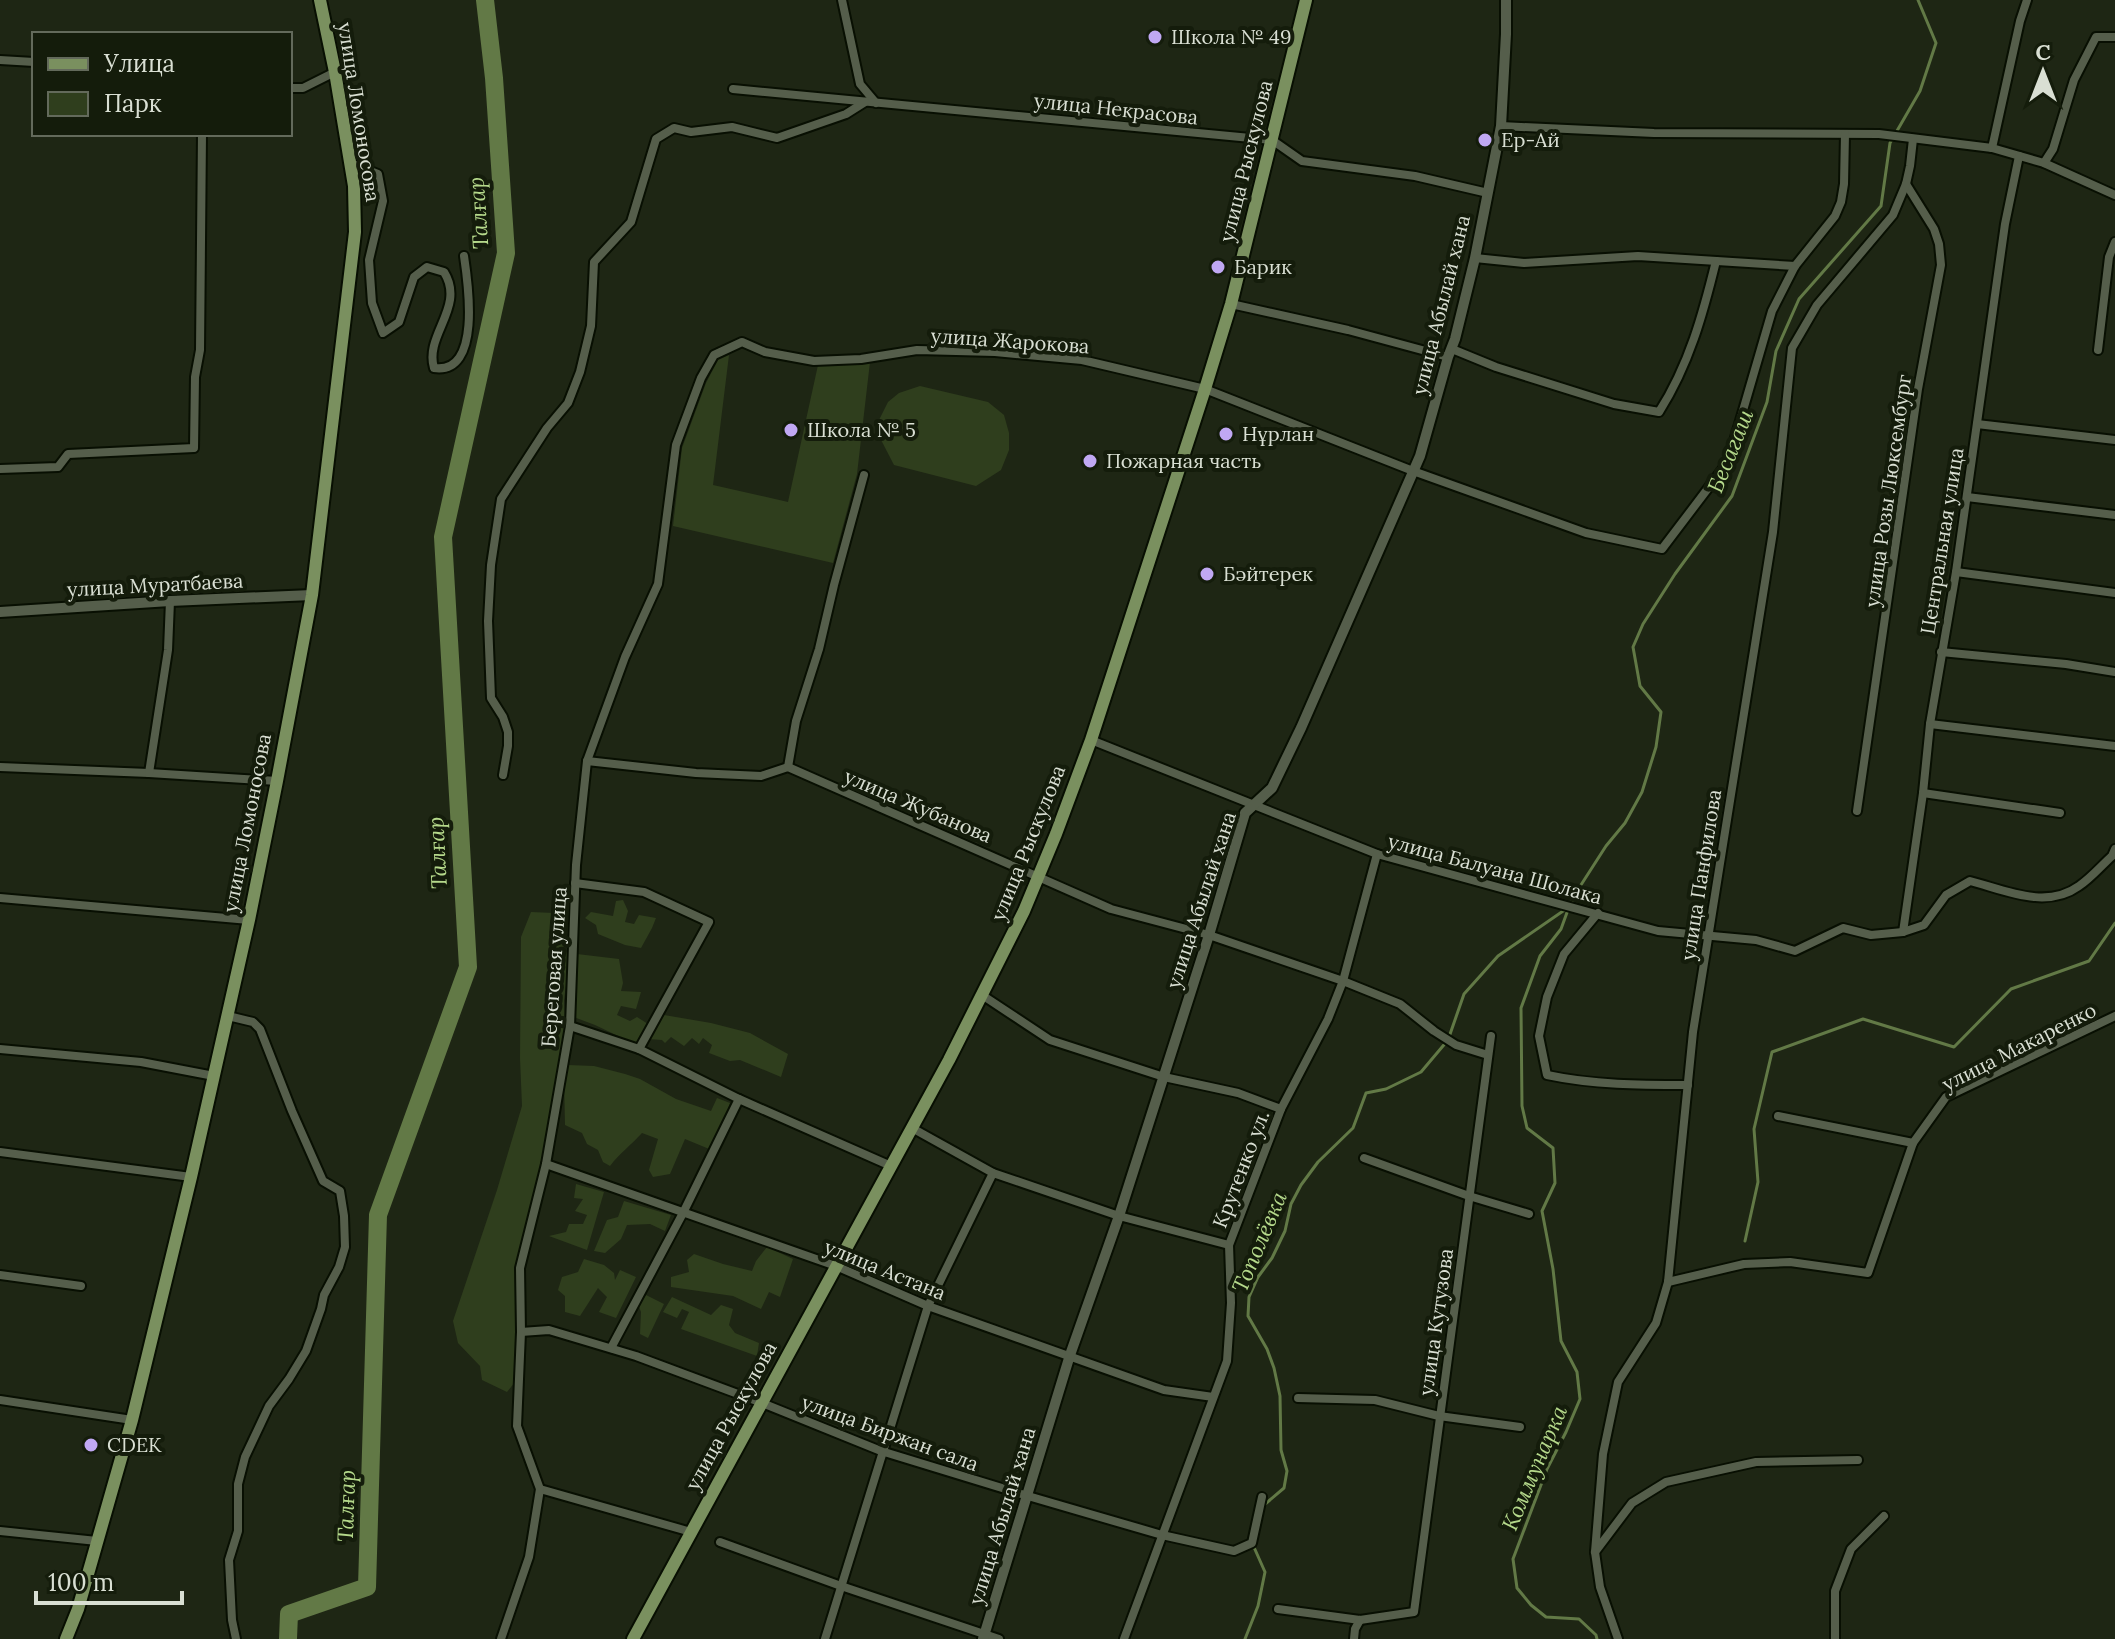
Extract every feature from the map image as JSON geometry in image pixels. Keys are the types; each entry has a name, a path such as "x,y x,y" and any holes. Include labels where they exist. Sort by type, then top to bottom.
{"main road":[{"name":"улица Ломоносова","path":"66,1639 78,1609 132,1420 191,1177 249,920 312,595 355,232 354,186 320,0"},
{"name":"улица Рыскулова","path":"633,1639 912,1128 982,995 1039,875 1091,740 1231,304 1306,0"}],"street":[{"path":"842,0 860,84 876,103"},
{"name":"улица Абылай хана","path":"984,1636 1070,1355 1164,1077 1245,813 1272,788 1420,456 1475,258 1501,126 1506,0"},
{"path":"1992,148 2027,0"},
{"path":"2044,163 2053,149 2074,80 2096,37 2115,37"},
{"path":"0,60 32,62"},
{"path":"292,88 303,88 335,72"},
{"name":"улица Некрасова","path":"733,89 1272,140 1302,161 1415,176 1488,193"},
{"path":"503,775 508,732 491,698 488,621 491,565 501,499 547,428 568,403 580,372 591,326 594,262 631,222 656,139 674,128 691,132 732,127 777,138 846,114 865,102"},
{"path":"1501,126 1654,133 1879,134 1992,148 2044,163 2115,195"},
{"path":"1475,258 1524,263 1638,256 1795,266 1835,216 1841,202 1845,134"},
{"path":"0,469 58,467 68,454 194,448 195,377 200,350 202,136"},
{"name":"улица Панфилова","path":"1618,1639 1600,1587 1595,1552 1603,1454 1618,1382 1656,1323 1668,1282 1693,1032 1773,532 1792,348 1817,305 1893,215 1910,166 1908,138"},
{"name":"Центральная улица","path":"1903,932 1930,724 1956,572 2005,224 2019,156"},
{"path":"350,163 378,174 383,201 369,260 372,303 383,333 399,322 414,277 427,267 444,272 449,280 452,294 436,341 432,361 434,368 443,370 455,363 466,345 469,331 464,256"},
{"name":"улица Розы Люксембург","path":"1857,811 1918,389 1941,265 1934,229 1906,184"},
{"path":"2098,350 2109,257 2115,242"},
{"path":"1231,304 1450,353 1614,404 1659,412 1693,346 1716,261"},
{"name":"улица Жарокова","path":"714,355 742,342 765,352 814,361 861,359 917,350 995,352 1082,360 1205,389 1413,471 1586,533 1662,549 1728,462 1772,311 1795,266"},
{"name":"Береговая улица","path":"501,1639 529,1557 540,1489 517,1426 520,1268 546,1164 570,1026 575,883 587,761 625,657 658,584 676,445 701,378 714,355"},
{"path":"1977,424 2115,440"},
{"path":"587,761 696,773 761,776 788,767 796,721 819,649 864,475"},
{"path":"1967,497 2115,515"},
{"path":"1956,572 2115,593"},
{"name":"улица Муратбаева","path":"0,612 312,595"},
{"path":"149,773 168,650 170,601"},
{"path":"1941,652 2115,672"},
{"path":"1930,724 2115,746"},
{"name":"улица Балуана Шолака","path":"1091,740 1377,854 1658,931 1756,940 1795,951 1843,928 1871,935 1903,932"},
{"path":"0,767 277,781"},
{"name":"улица Жубанова","path":"788,767 1111,909 1209,935 1400,1004 1456,1045 1488,1055"},
{"path":"1923,793 2060,813"},
{"path":"1903,932 1924,925 1946,895 1970,881 2049,899 2078,887 2113,852"},
{"name":"Крутенко ул.","path":"1124,1639 1227,1361 1231,1303 1229,1245 1281,1109 1328,1019 1343,981 1377,854"},
{"path":"575,883 644,892 709,922 639,1049"},
{"path":"0,898 249,920"},
{"path":"1598,913 1564,954 1547,997 1539,1036 1547,1075 1620,1085 1688,1085"},
{"path":"982,995 1050,1040 1164,1077 1238,1093 1281,1109"},
{"path":"228,1016 253,1022 260,1029 323,1181 340,1191 345,1247 339,1267 324,1295 306,1351 269,1406 245,1457 238,1484 238,1531 229,1560 236,1639"},
{"name":"улица Макаренко","path":"1668,1282 1744,1264 1790,1262 1868,1273 1913,1143 1946,1097 2115,1016"},
{"path":"570,1026 639,1049 739,1099 891,1166"},
{"name":"улица Кутузова","path":"1360,1620 1414,1612 1491,1036"},
{"path":"0,1049 141,1062 214,1076"},
{"path":"611,1348 739,1099"},
{"path":"1778,1116 1913,1143"},
{"path":"912,1128 993,1173 1119,1216 1229,1245"},
{"path":"0,1152 191,1177"},
{"path":"1364,1158 1529,1214"},
{"name":"улица Астана","path":"546,1164 836,1266 928,1306 1164,1390 1213,1397"},
{"path":"825,1639 928,1306 993,1173"},
{"path":"0,1275 81,1286"},
{"name":"улица Биржан сала","path":"521,1332 549,1330 611,1348 762,1403 881,1451 1162,1535 1234,1551 1252,1543 1262,1497"},
{"path":"1298,1398 1375,1400 1439,1416 1520,1427"},
{"path":"0,1400 132,1420"},
{"path":"1595,1552 1632,1503 1666,1482 1756,1462 1858,1460"},
{"path":"540,1489 691,1532"},
{"path":"1835,1639 1835,1591 1851,1549 1884,1516"},
{"path":"0,1531 97,1541"},
{"path":"720,1542 999,1639"},
{"path":"1278,1609 1360,1620 1354,1639"}],"green space":[{"path":"729,355 713,485 788,502 818,365 870,362 857,474 833,563 673,526 682,448 706,383 718,360"},
{"path":"920,386 988,402 1004,415 1009,433 1009,450 1001,470 976,486 894,465 878,434 878,422 888,402 899,393"},
{"path":"623,900 628,911 625,922 634,924 639,915 656,918 641,948 598,934 596,925 585,918 591,912 613,916 616,901"},
{"path":"531,912 554,913 569,961 564,1000 566,1049 535,1209 516,1276 519,1377 507,1392 482,1380 480,1366 458,1343 453,1321 522,1106 521,937"},
{"path":"577,954 619,959 623,983 621,991 641,992 636,1009 621,1006 617,1015 630,1021 637,1017 648,1024 637,1045 571,1016 577,982"},
{"path":"664,1015 750,1033 788,1054 781,1077 740,1060 730,1061 709,1053 712,1045 703,1038 699,1044 692,1038 684,1046 671,1037 665,1043 648,1039"},
{"path":"568,1065 594,1066 625,1074 676,1099 711,1111 717,1098 730,1103 714,1151 685,1139 670,1174 653,1177 649,1170 658,1139 642,1133 610,1166 603,1162 598,1150 587,1144 582,1133 565,1125 564,1080"},
{"path":"576,1184 604,1192 587,1250 549,1236 566,1232 569,1224 583,1224 587,1215 575,1211 583,1199 574,1198"},
{"path":"624,1201 671,1215 665,1231 650,1224 627,1225 621,1239 605,1253 594,1251 607,1220 618,1217"},
{"path":"767,1247 793,1259 780,1297 769,1292 761,1309 733,1296 671,1287 671,1277 689,1272 687,1260 694,1254 752,1271"},
{"path":"584,1259 604,1265 614,1273 615,1280 620,1270 636,1277 616,1318 599,1312 607,1297 598,1288 580,1316 565,1312 565,1296 558,1290 562,1277 578,1272"},
{"path":"646,1295 664,1304 648,1338 640,1334 641,1312 638,1304"},
{"path":"672,1297 711,1315 721,1305 733,1309 729,1325 735,1333 759,1343 757,1356 681,1329 689,1312 682,1309 677,1318 663,1312"}],"waterway":[{"name":"Талғар","path":"288,1639 289,1614 367,1587 378,1215 468,967 443,537 506,253 494,78 485,0"},
{"name":"Бесагаш","path":"1597,1639 1579,1619 1546,1617 1531,1605 1517,1588 1513,1559 1547,1469 1580,1399 1577,1372 1561,1341 1553,1269 1542,1211 1555,1183 1553,1148 1527,1128 1522,1106 1521,1008 1540,956 1561,929 1579,888 1625,823 1642,792 1656,747 1661,712 1640,686 1633,647 1643,624 1732,496 1767,402 1776,351 1799,299 1881,206 1890,143 1920,91 1936,43 1918,0"},
{"name":"Тополёвка","path":"1264,1505 1284,1488 1287,1471 1281,1450 1280,1396 1274,1368 1248,1316 1249,1297 1285,1231 1291,1204 1318,1162 1353,1128 1366,1093 1386,1089 1421,1072 1448,1040 1464,994 1498,956 1566,909"},
{"path":"1745,1241 1758,1182 1754,1129 1772,1052 1863,1019 1954,1047 2011,989 2089,961 2115,923"},
{"name":"Тополёвка","path":"1245,1639 1258,1606 1265,1572 1253,1545"}],"place":[{"name":"Школа № 49","path":"1155,37"},
{"name":"Ер-Ай","path":"1485,140"},
{"name":"Барик","path":"1218,267"},
{"name":"Школа № 5","path":"791,430"},
{"name":"Нұрлан","path":"1226,434"},
{"name":"Пожарная часть","path":"1090,461"},
{"name":"Бәйтерек","path":"1207,574"},
{"name":"CDEK","path":"91,1445"}],"water label":[{"name":"Коммунарка","path":"1534,1468"}]}
